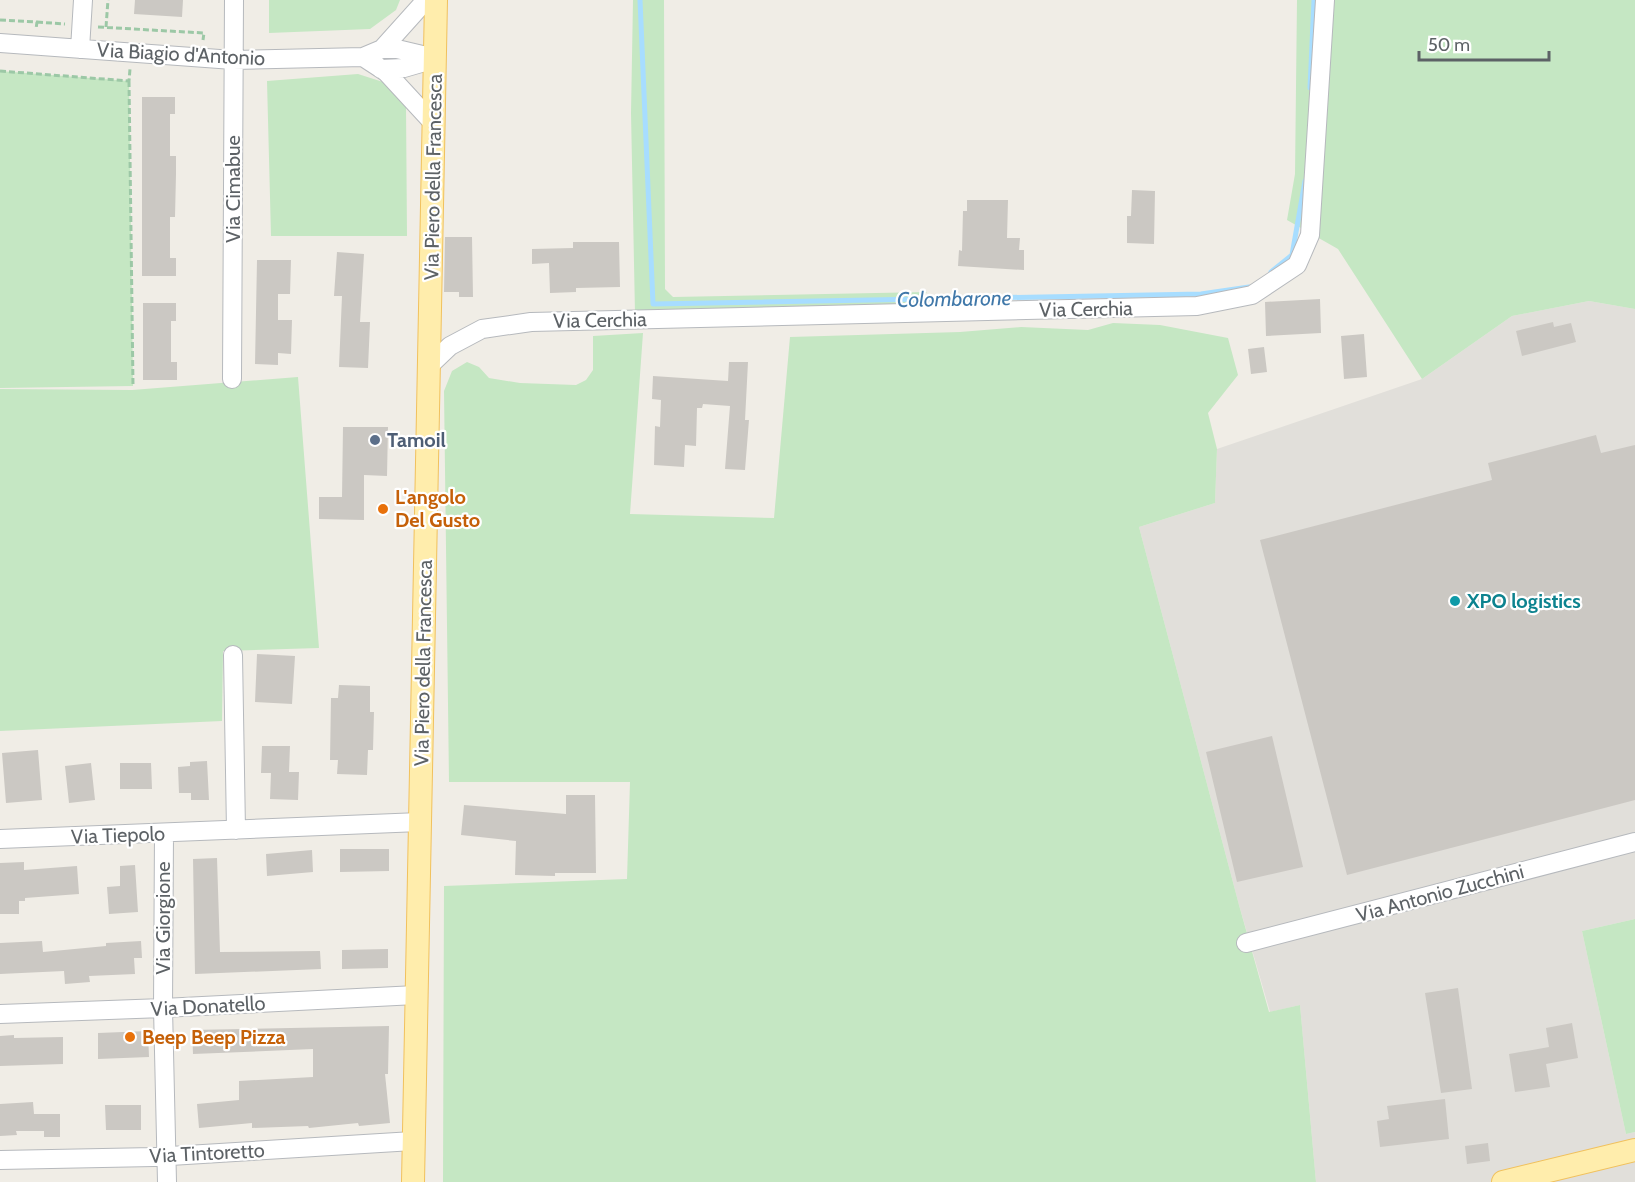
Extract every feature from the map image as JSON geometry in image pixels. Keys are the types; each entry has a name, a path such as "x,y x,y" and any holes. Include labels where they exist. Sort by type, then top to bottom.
{"main road":[{"name":"Via Piero della Francesca","path":"412,1182 436,0"},
{"path":"1503,1182 1635,1150"}],"street":[{"path":"80,49 83,0"},
{"name":"Via Cimabue","path":"232,379 234,0"},
{"name":"Via Biagio d'Antonio","path":"382,49 426,0"},
{"name":"Via Cerchia","path":"429,366 450,346 482,329 531,322 1197,306 1252,295 1297,265 1310,235 1325,0"},
{"name":"Via Biagio d'Antonio","path":"0,43 233,60 363,57 382,49 397,49 435,58"},
{"path":"363,57 381,69 434,124"},
{"path":"381,69 404,68 435,58"},
{"path":"233,655 236,830"},
{"name":"Via Tiepolo","path":"0,839 420,822"},
{"name":"Via Giorgione","path":"164,833 163,1008 167,1182"},
{"name":"Via Antonio Zucchini","path":"1246,943 1635,842"},
{"name":"Via Donatello","path":"0,1014 416,995"},
{"name":"Via Tintoretto","path":"0,1160 166,1156 413,1141"}],"path":[{"path":"106,27 108,0"},
{"path":"37,22 204,33 203,58"},
{"path":"131,52 129,81 132,386"},
{"path":"0,71 129,81"}],"shaded area":[{"path":"1589,301 1635,309 1635,919 1582,931 1626,1134 1635,1132 1635,1182 1316,1182 1300,1005 1270,1012 1239,905 1139,527 1215,503 1217,449 1422,379 1512,316"}],"green space":[{"path":"269,0 400,0 396,10 370,29 269,33"},
{"path":"633,0 664,0 665,289 673,297 927,292 913,304 635,313 631,113"},
{"path":"1297,0 1635,0 1635,309 1589,301 1512,316 1422,379 1338,249 1287,220 1295,174"},
{"path":"0,71 129,81 133,386 0,388"},
{"path":"358,74 383,82 406,106 407,236 271,236 267,81"},
{"path":"1113,323 1160,325 1228,338 1238,375 1208,413 1217,449 1215,503 1139,527 1269,1012 1300,1005 1316,1182 443,1182 444,886 627,879 630,782 449,782 444,391 452,371 467,362 479,367 489,378 520,383 576,385 586,380 593,370 593,336 643,333 630,514 774,518 790,337 960,332 1021,327 1088,330"},
{"path":"298,377 319,648 223,651 222,721 0,731 0,389 132,390"},
{"path":"1635,919 1635,1132 1626,1134 1582,931"}],"building":[{"path":"135,0 183,0 182,17 134,14"},
{"path":"142,97 175,97 175,114 170,114 170,156 176,156 176,174 175,217 170,217 170,258 176,258 176,276 142,276"},
{"path":"1132,190 1155,191 1154,244 1127,243 1127,216 1131,216"},
{"path":"967,200 1008,200 1007,238 1020,238 1019,250 1024,250 1024,270 958,266 959,250 962,251 963,211 967,211"},
{"path":"445,237 472,237 473,297 459,297 459,292 444,292"},
{"path":"573,242 619,242 620,287 576,288 576,292 550,293 549,263 532,264 532,249 573,248"},
{"path":"337,252 364,254 360,322 370,322 368,368 339,367 342,296 334,296"},
{"path":"257,260 291,260 290,294 278,294 278,320 292,320 291,354 278,353 278,365 255,364"},
{"path":"1320,299 1321,333 1266,336 1265,302"},
{"path":"143,303 176,303 176,321 171,321 171,362 177,362 177,380 143,380"},
{"path":"1553,322 1554,327 1571,323 1576,342 1522,356 1516,331"},
{"path":"1364,334 1367,377 1344,379 1341,336"},
{"path":"1264,347 1267,372 1251,374 1248,349"},
{"path":"729,362 748,362 745,420 749,420 745,470 725,469 730,406 703,404 702,408 697,408 696,446 685,445 684,467 654,465 655,426 660,427 661,400 652,399 653,376 728,381"},
{"path":"343,427 388,427 387,476 364,475 364,520 319,519 319,497 342,497"},
{"name":"XPO logistics","path":"1596,435 1601,453 1635,445 1635,800 1347,875 1260,540 1492,480 1488,463"},
{"path":"257,654 295,656 292,704 255,702"},
{"path":"339,685 370,686 370,712 374,712 373,750 368,750 367,775 337,774 338,760 330,760 331,698 338,698"},
{"path":"1272,736 1303,867 1237,882 1206,752"},
{"path":"262,746 290,746 289,772 299,772 298,800 270,799 271,773 261,773"},
{"path":"38,750 42,800 6,803 2,753"},
{"path":"207,761 209,800 191,800 191,793 179,793 178,767 190,766 190,762"},
{"path":"91,763 95,800 69,803 65,766"},
{"path":"120,763 151,763 152,789 120,789"},
{"path":"566,795 595,795 596,873 555,873 555,876 515,875 516,841 461,835 464,805 566,814"},
{"path":"340,849 389,849 389,871 340,872"},
{"path":"312,850 313,872 267,876 266,854"},
{"path":"217,858 220,952 320,951 321,969 195,974 193,859"},
{"path":"24,862 24,870 77,866 79,894 25,898 25,901 19,901 19,914 0,914 0,863"},
{"path":"135,865 138,912 109,914 107,887 120,886 120,866"},
{"path":"42,941 43,952 106,946 106,943 141,941 142,958 134,958 135,974 89,976 90,982 65,984 64,971 0,974 0,943"},
{"path":"388,949 388,968 342,969 342,950"},
{"path":"1458,988 1472,1089 1441,1093 1425,993"},
{"path":"1572,1023 1578,1058 1546,1064 1550,1087 1515,1092 1509,1054 1549,1047 1546,1028"},
{"path":"389,1026 388,1074 385,1074 390,1123 359,1126 358,1123 309,1128 308,1126 252,1128 252,1123 199,1128 197,1104 239,1100 239,1081 313,1077 313,1049 193,1054 192,1030"},
{"path":"148,1031 149,1057 98,1059 98,1033"},
{"path":"14,1035 14,1038 63,1037 63,1064 0,1066 0,1036"},
{"path":"1445,1099 1449,1139 1380,1147 1377,1121 1389,1119 1387,1106"},
{"path":"33,1102 34,1114 60,1114 60,1137 44,1137 44,1131 16,1131 17,1135 0,1136 0,1104"},
{"path":"105,1105 141,1105 141,1130 106,1130"},
{"path":"1488,1143 1490,1161 1467,1164 1465,1146"}],"waterway":[{"name":"Colombarone","path":"640,0 653,304 1201,294 1249,287"},
{"name":"Colombarone","path":"1310,88 1314,0"},
{"name":"Colombarone","path":"1271,272 1292,255 1305,181"}],"place":[{"name":"Tamoil","path":"375,440"},
{"name":"L'angolo Del Gusto","path":"383,509"},
{"name":"XPO logistics","path":"1455,601"},
{"name":"Beep Beep Pizza","path":"130,1037"}]}
